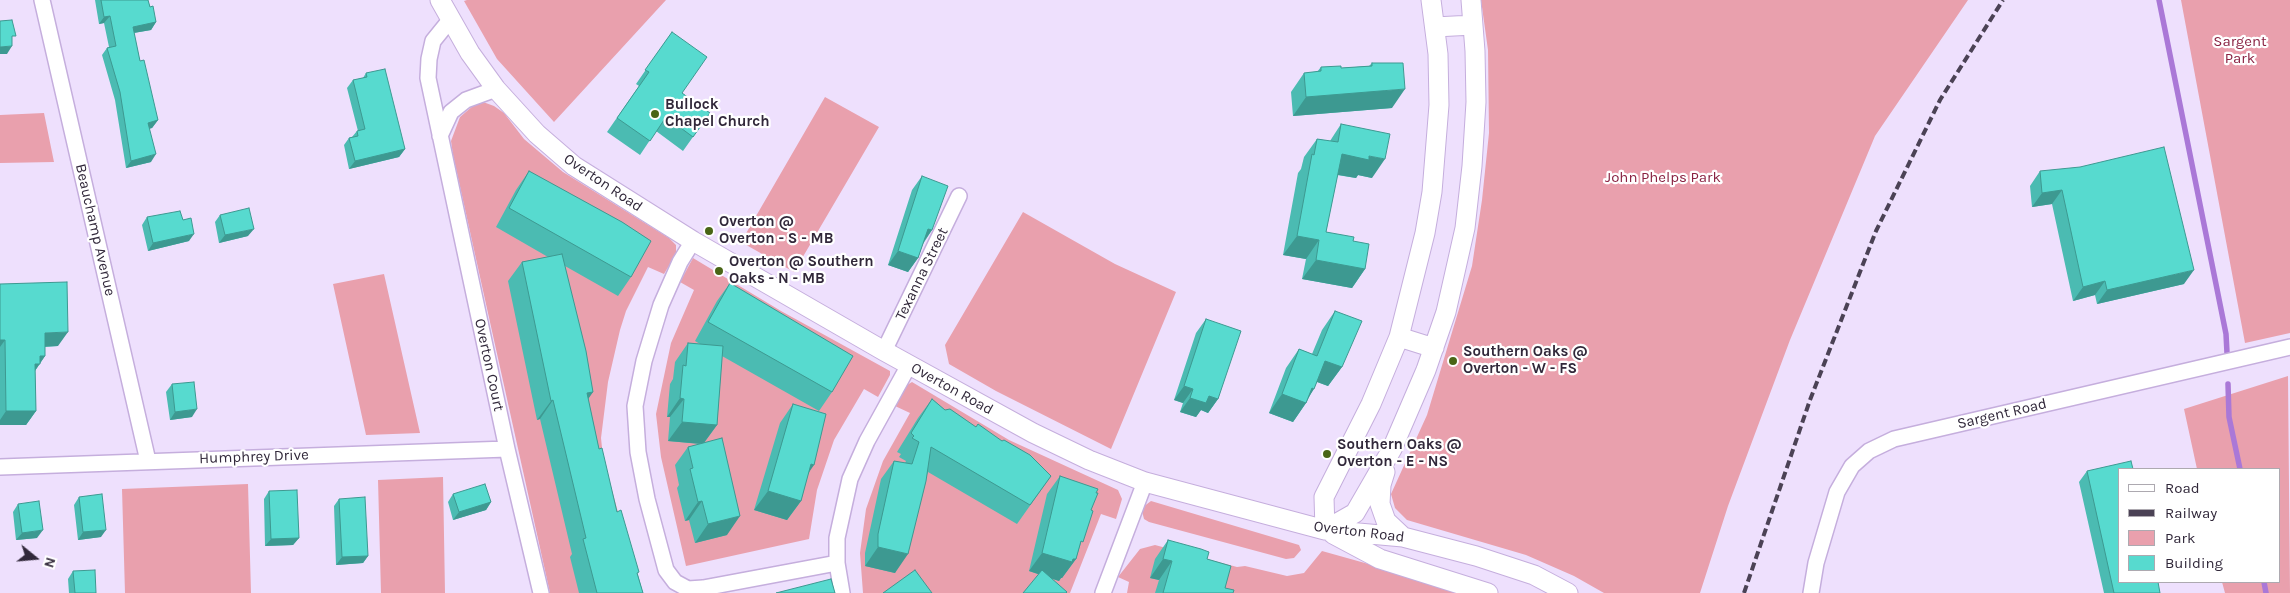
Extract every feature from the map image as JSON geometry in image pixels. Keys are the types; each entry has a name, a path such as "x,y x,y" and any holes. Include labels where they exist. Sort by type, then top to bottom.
{"street":[{"name":"Beauchamp Avenue","path":"42,0 148,461"},
{"name":"Overton Road","path":"440,0 470,53 496,89 537,134 574,166 692,241 884,351 1033,433 1089,460 1145,482 1325,530 1403,537 1534,576 1568,593"},
{"path":"1325,530 1324,497 1371,404 1399,337 1425,233 1432,192 1439,105 1438,54 1430,0"},
{"path":"1403,537 1386,521 1380,504 1381,484 1392,449 1434,348 1457,270 1471,175 1476,102 1473,25 1470,0"},
{"name":"Overton Court","path":"450,20 433,41 428,59 428,78 507,449 541,593"},
{"path":"1435,27 1473,25"},
{"path":"440,136 451,112 466,100 496,89"},
{"name":"Texanna Street","path":"884,351 959,196"},
{"path":"692,241 661,304 644,361 635,406 638,452 647,499 666,570 675,582 688,589 703,588 837,563"},
{"path":"1399,337 1434,348"},
{"name":"Sargent Road","path":"1811,593 1816,563 1837,492 1852,466 1869,452 1894,439 2290,347"},
{"path":"842,593 837,563 837,538 850,479 885,407 909,365"},
{"name":"Humphrey Drive","path":"0,467 507,449"},
{"path":"1325,530 1355,512 1392,449"},
{"path":"1104,593 1145,482"},
{"path":"1325,530 1380,559 1488,593"}],"green space":[{"path":"666,0 554,122 497,59 464,1"},
{"name":"John Phelps Park","path":"1481,0 1968,0 1875,136 1790,340 1728,506 1700,593 1604,593 1574,576 1526,555 1407,520 1395,508 1391,494 1427,415 1472,266 1482,200 1489,133 1488,50"},
{"name":"Sargent Park","path":"2181,0 2290,0 2290,333 2245,343"},
{"path":"825,97 879,127 794,272 741,242"},
{"path":"483,102 494,106 504,113 524,139 563,172 669,238 676,245 676,254 664,274 648,267 626,311 608,382 601,438 603,457 640,593 550,593 451,141 460,117 474,105"},
{"path":"44,113 54,162 0,163 0,115"},
{"path":"1023,212 1115,264 1176,292 1111,449 996,391 949,364 945,345"},
{"path":"693,258 781,311 890,371 890,375 878,397 864,389 834,440 817,490 809,539 686,566 661,457 656,414 671,343 694,290 680,282"},
{"path":"384,274 420,433 366,435 333,284"},
{"path":"2288,376 2290,593 2225,593 2222,583 2280,583 2280,468 2197,468 2184,409"},
{"path":"912,382 1009,440 1118,490 1122,499 1116,519 1101,514 1070,593 863,593 860,553 866,509 883,461 910,413 895,406 907,385"},
{"path":"443,477 445,593 381,593 378,480"},
{"path":"248,484 251,593 125,593 122,489"},
{"path":"1151,501 1299,545 1301,550 1294,558 1286,559 1149,522 1144,519 1142,511 1143,507"},
{"path":"1155,545 1237,567 1245,566 1287,576 1304,573 1322,551 1472,593 1127,593 1129,582 1118,577 1140,549"}],"building":[{"path":"101,0 148,0 150,7 153,6 156,22 133,27 140,61 144,60 158,120 148,123 156,154 131,161 120,92 107,48 116,46 110,16 104,17"},
{"path":"12,20 16,36 12,36 12,46 0,47 0,21"},
{"path":"672,32 707,57 682,93 710,113 693,137 666,117 650,141 617,118 649,72 645,70"},
{"path":"1372,63 1403,63 1405,89 1306,97 1304,73 1321,71 1321,67 1372,66"},
{"path":"385,69 405,149 355,161 349,138 358,136 357,131 365,129 353,80 367,77 366,73"},
{"path":"1341,124 1390,134 1385,159 1369,156 1369,160 1342,154 1326,232 1354,237 1353,241 1369,244 1365,269 1316,260 1319,240 1297,236 1312,154 1314,155 1317,139 1338,142"},
{"path":"2164,147 2194,270 2107,290 2105,281 2083,287 2062,190 2042,193 2040,171 2080,167"},
{"path":"529,171 622,222 651,241 631,277 509,208"},
{"path":"922,176 948,186 932,230 928,229 918,258 898,251"},
{"path":"249,208 254,229 225,235 220,215"},
{"path":"180,211 183,220 191,218 194,234 153,243 147,217"},
{"path":"562,254 586,351 593,392 587,393 599,449 602,448 617,512 621,510 639,572 637,573 643,593 597,593 583,539 586,538 553,400 551,401 522,262"},
{"path":"67,282 68,332 45,333 45,356 40,356 40,364 35,364 36,411 6,411 5,340 0,340 0,284"},
{"path":"730,283 853,356 832,392 708,322"},
{"path":"1335,311 1362,321 1342,367 1325,361 1314,389 1312,388 1306,403 1282,394 1299,349 1317,356"},
{"path":"1206,319 1241,331 1218,399 1209,396 1206,403 1190,398 1193,389 1184,386"},
{"path":"688,343 723,346 717,425 682,422 684,399 680,398 683,365 686,366"},
{"path":"194,382 197,409 175,412 172,384"},
{"path":"932,399 945,410 950,409 976,427 978,424 1002,441 1004,440 1030,455 1051,476 1030,505 931,447 926,481 908,554 878,547 878,534 894,461 912,464 919,442 912,438 914,436 911,433"},
{"path":"793,404 826,414 814,465 811,464 801,501 768,491"},
{"path":"722,438 740,516 708,524 702,501 698,502 690,469 693,468 688,447"},
{"path":"2131,461 2133,468 2118,468 2118,583 2158,583 2160,593 2114,593 2087,471"},
{"path":"1060,476 1098,489 1083,542 1081,541 1076,559 1073,559 1072,562 1042,553"},
{"path":"485,484 491,502 459,512 453,494"},
{"path":"297,490 299,538 271,539 269,491"},
{"path":"102,494 106,530 83,532 79,497"},
{"path":"365,497 368,556 342,557 339,499"},
{"path":"39,501 43,530 22,533 18,504"},
{"path":"1168,540 1209,552 1207,559 1231,566 1225,588 1234,590 1233,593 1163,593 1172,561 1163,559"},
{"path":"95,570 96,593 75,593 73,571"},
{"path":"915,570 932,593 883,593"},
{"path":"1042,570 1067,592 1023,593"},
{"path":"831,579 835,593 776,593"}],"waterway":[{"path":"2159,0 2226,334 2227,353"},
{"path":"2228,384 2229,417 2240,468"},
{"path":"2264,583 2266,593"}],"railway":[{"path":"1744,593 1810,400 1876,231 1940,100 2003,0"}],"place":[{"name":"Bullock Chapel Church","path":"655,114"},
{"name":"Overton @ Overton - S - MB","path":"709,231"},
{"name":"Overton @ Southern Oaks - N - MB","path":"719,271"},
{"name":"Southern Oaks @ Overton - W - FS","path":"1453,361"},
{"name":"Southern Oaks @ Overton - E - NS","path":"1327,454"}]}
